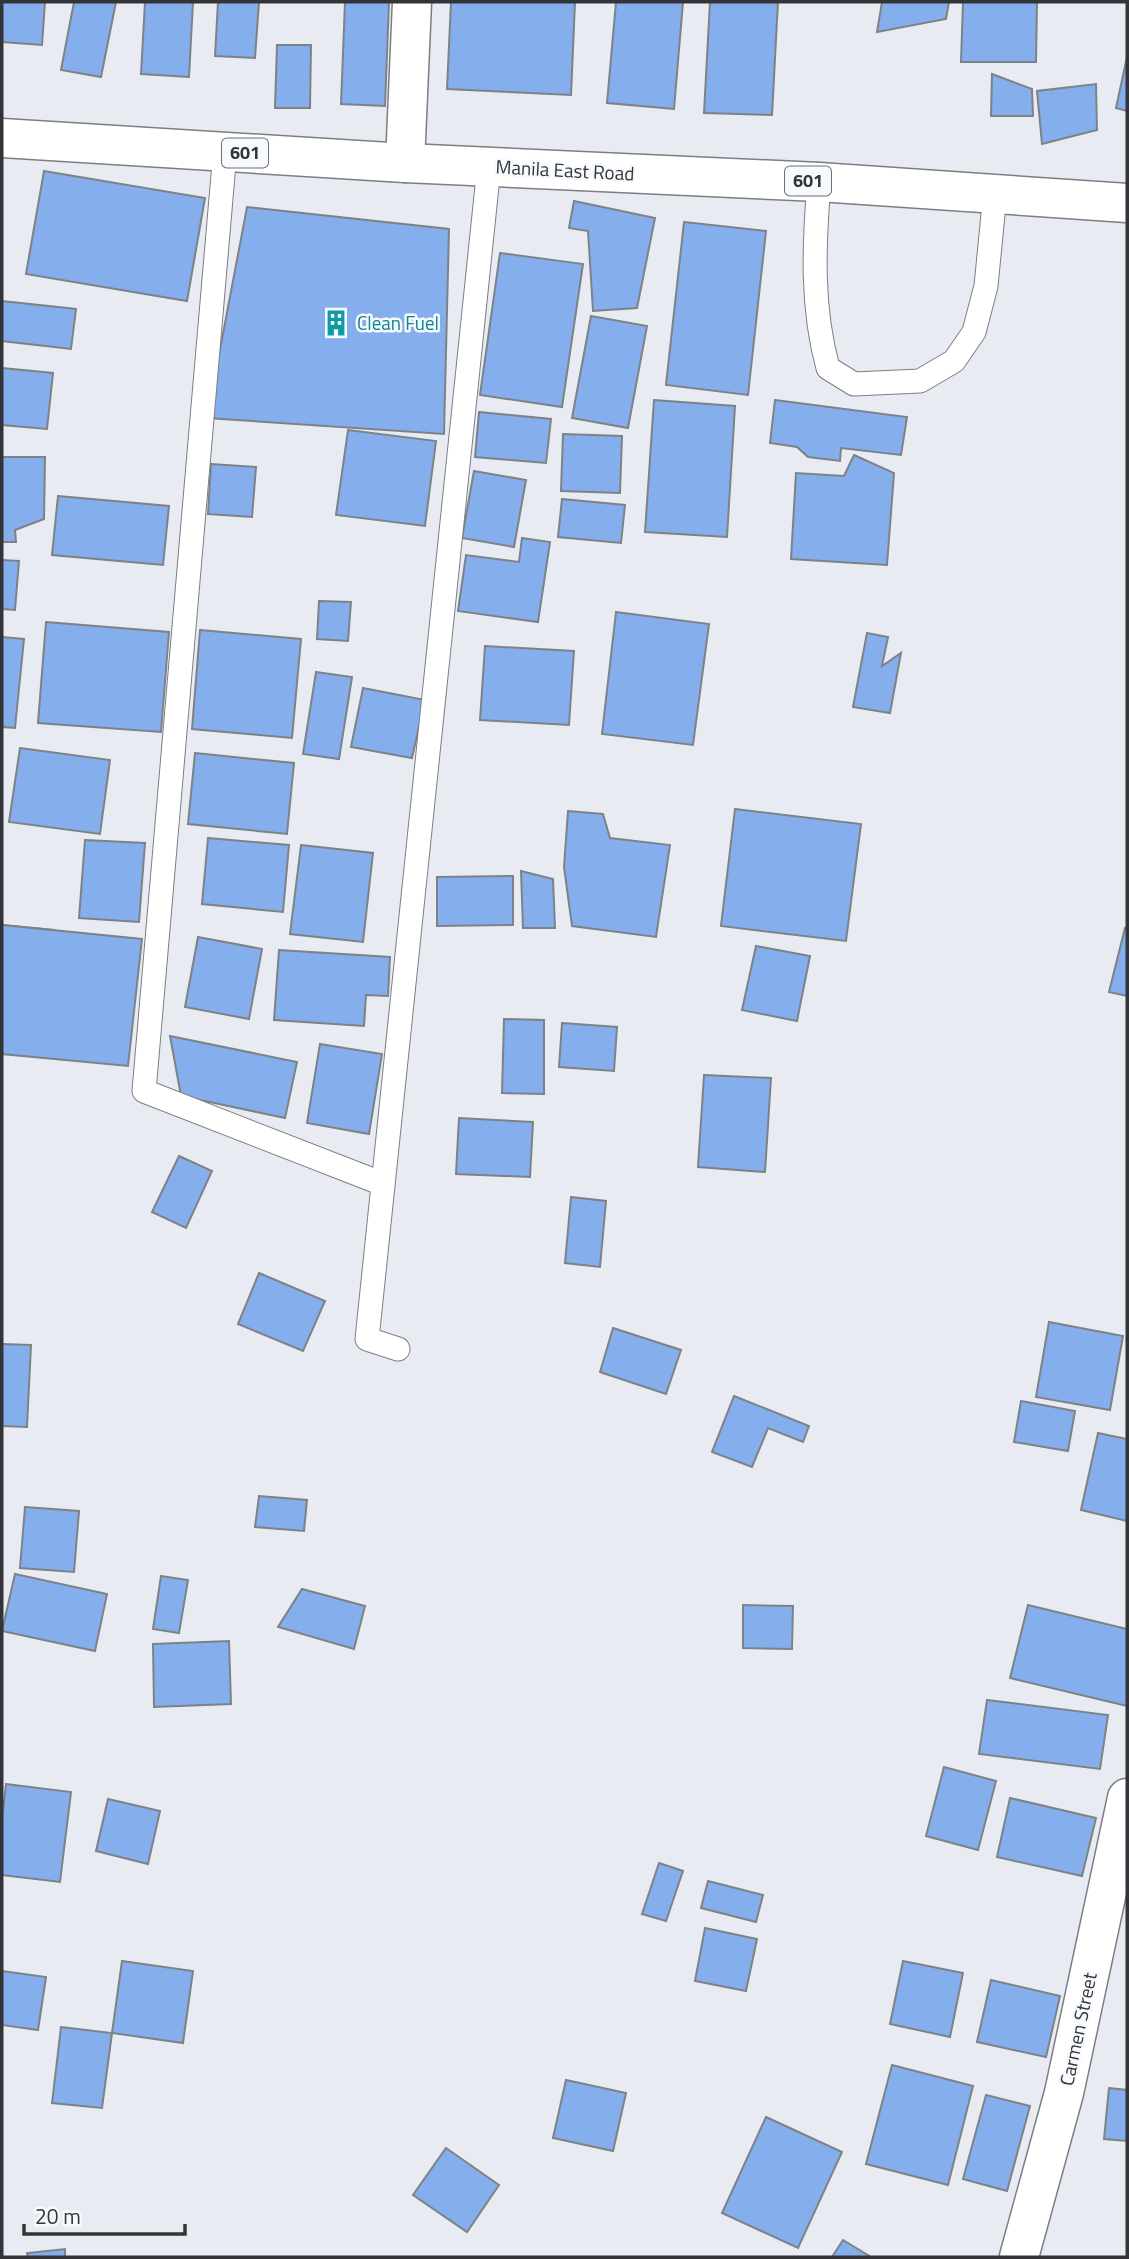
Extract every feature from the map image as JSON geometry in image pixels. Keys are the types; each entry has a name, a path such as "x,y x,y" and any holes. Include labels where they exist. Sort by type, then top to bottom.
{"main road":[{"path":"404,163 412,2"},
{"name":"Manila East Road","path":"2,138 404,163 818,182 1127,203"},
{"name":"Carmen Street","path":"1019,2257 1064,2093 1127,1798"}],"lane":[{"path":"225,152 144,1091 383,1184"},
{"path":"398,1349 367,1339 489,167"},
{"path":"818,182 814,246 819,334 828,368 854,384 920,381 954,360 974,332 986,286 995,194"}],"building":[{"path":"2,2 45,2 42,45 2,42"},
{"path":"74,2 116,2 101,77 61,70"},
{"path":"145,2 193,2 189,77 141,74"},
{"path":"218,2 259,2 255,58 215,56"},
{"path":"345,2 389,2 385,106 341,104"},
{"path":"451,2 575,2 571,95 447,89"},
{"path":"616,2 683,2 674,109 607,103"},
{"path":"710,2 778,2 772,115 704,113"},
{"path":"882,2 949,2 946,19 877,32"},
{"path":"963,2 1037,2 1036,62 961,62"},
{"path":"277,45 311,45 310,108 275,108"},
{"path":"1127,57 1127,111 1116,108"},
{"path":"992,74 1032,89 1033,116 991,116"},
{"path":"1096,84 1097,130 1042,144 1037,91"},
{"path":"44,171 205,198 187,301 26,274"},
{"path":"574,201 655,218 637,308 593,311 588,231 569,228"},
{"name":"Clean Fuel","path":"247,207 449,229 444,434 207,418"},
{"path":"684,222 766,231 748,395 666,385"},
{"path":"500,253 583,264 562,407 480,395"},
{"path":"2,301 76,309 71,349 2,341"},
{"path":"591,316 647,326 628,428 572,418"},
{"path":"2,368 53,373 47,429 2,425"},
{"path":"654,400 735,406 727,537 645,532"},
{"path":"775,400 907,417 901,455 841,448 840,461 808,457 797,447 770,443"},
{"path":"479,412 551,419 546,463 475,457"},
{"path":"348,430 436,441 425,526 336,515"},
{"path":"563,434 622,436 620,493 561,491"},
{"path":"854,455 894,473 887,565 791,559 796,473 844,476"},
{"path":"2,457 45,457 44,519 15,530 16,542 2,542"},
{"path":"211,464 256,467 252,517 208,514"},
{"path":"474,471 526,480 514,547 462,538"},
{"path":"58,496 169,506 163,565 52,555"},
{"path":"562,499 625,505 621,543 558,537"},
{"path":"522,538 550,542 538,622 458,611 466,555 519,562"},
{"path":"2,560 19,561 15,610 2,609"},
{"path":"319,601 351,602 348,641 317,639"},
{"path":"616,612 709,624 693,745 602,734"},
{"path":"46,622 169,632 161,732 38,723"},
{"path":"200,630 301,639 292,738 192,729"},
{"path":"867,633 888,637 882,666 901,653 890,713 853,707"},
{"path":"2,637 24,639 15,728 2,727"},
{"path":"485,646 574,651 569,725 480,720"},
{"path":"316,672 352,677 339,759 303,754"},
{"path":"363,688 425,700 412,758 351,747"},
{"path":"20,748 110,760 100,834 9,822"},
{"path":"195,753 294,763 287,834 188,824"},
{"path":"735,809 861,824 846,941 721,926"},
{"path":"568,811 603,814 610,838 670,845 656,937 572,926 564,867"},
{"path":"208,838 289,845 283,912 202,904"},
{"path":"85,840 145,843 139,922 79,918"},
{"path":"301,845 373,853 363,942 290,934"},
{"path":"521,871 553,879 555,928 523,928"},
{"path":"513,876 513,925 437,926 437,877"},
{"path":"2,925 54,930 47,990 2,985"},
{"path":"2,925 142,939 128,1066 2,1054"},
{"path":"1125,928 1127,929 1127,996 1109,992"},
{"path":"198,937 262,949 249,1019 185,1007"},
{"path":"756,946 810,956 797,1021 742,1010"},
{"path":"279,950 390,957 388,996 366,995 364,1026 274,1020"},
{"path":"504,1019 544,1020 544,1094 502,1093"},
{"path":"562,1023 617,1027 614,1071 559,1067"},
{"path":"170,1036 297,1062 285,1118 181,1096"},
{"path":"320,1044 382,1054 369,1134 307,1123"},
{"path":"704,1075 771,1078 765,1172 698,1167"},
{"path":"459,1118 533,1122 530,1177 456,1174"},
{"path":"179,1156 212,1171 186,1228 152,1212"},
{"path":"571,1197 606,1201 600,1267 565,1263"},
{"path":"259,1273 325,1301 303,1351 238,1324"},
{"path":"1049,1322 1123,1336 1110,1410 1036,1397"},
{"path":"613,1328 681,1350 666,1394 600,1372"},
{"path":"2,1344 31,1345 27,1427 2,1426"},
{"path":"734,1396 809,1426 803,1442 768,1428 752,1467 712,1452"},
{"path":"1021,1401 1075,1411 1068,1451 1014,1442"},
{"path":"1098,1433 1127,1439 1127,1521 1081,1510"},
{"path":"259,1496 307,1500 304,1531 255,1527"},
{"path":"25,1507 79,1511 74,1572 20,1568"},
{"path":"15,1574 107,1594 95,1651 2,1631"},
{"path":"161,1576 188,1580 179,1633 153,1629"},
{"path":"302,1589 365,1606 354,1649 278,1627"},
{"path":"743,1605 793,1606 792,1649 743,1648"},
{"path":"1028,1605 1127,1629 1127,1706 1010,1678"},
{"path":"229,1641 231,1704 154,1707 153,1644"},
{"path":"987,1700 1108,1715 1100,1769 979,1754"},
{"path":"944,1767 996,1781 978,1850 926,1836"},
{"path":"6,1784 71,1792 60,1882 2,1875 2,1819"},
{"path":"1010,1798 1096,1818 1082,1876 997,1857"},
{"path":"108,1799 160,1811 148,1864 96,1851"},
{"path":"659,1863 683,1871 666,1921 642,1914"},
{"path":"708,1881 763,1895 756,1922 701,1908"},
{"path":"705,1928 757,1939 746,1991 695,1981"},
{"path":"122,1961 193,1971 183,2043 112,2033"},
{"path":"903,1961 963,1973 950,2037 890,2024"},
{"path":"2,1971 46,1977 38,2030 2,2025"},
{"path":"991,1980 1060,1996 1046,2057 977,2042"},
{"path":"61,2027 112,2033 102,2108 52,2103"},
{"path":"892,2065 973,2086 948,2185 866,2164"},
{"path":"566,2080 626,2093 613,2151 553,2138"},
{"path":"1109,2088 1127,2090 1127,2141 1104,2139"},
{"path":"986,2095 1030,2106 1007,2191 963,2179"},
{"path":"766,2117 842,2152 798,2248 722,2213"},
{"path":"446,2148 499,2185 467,2232 413,2195"},
{"path":"843,2240 871,2257 832,2257"},
{"path":"65,2249 65,2257 28,2257 27,2253"}],"place":[{"name":"Clean Fuel","path":"336,323"}]}
